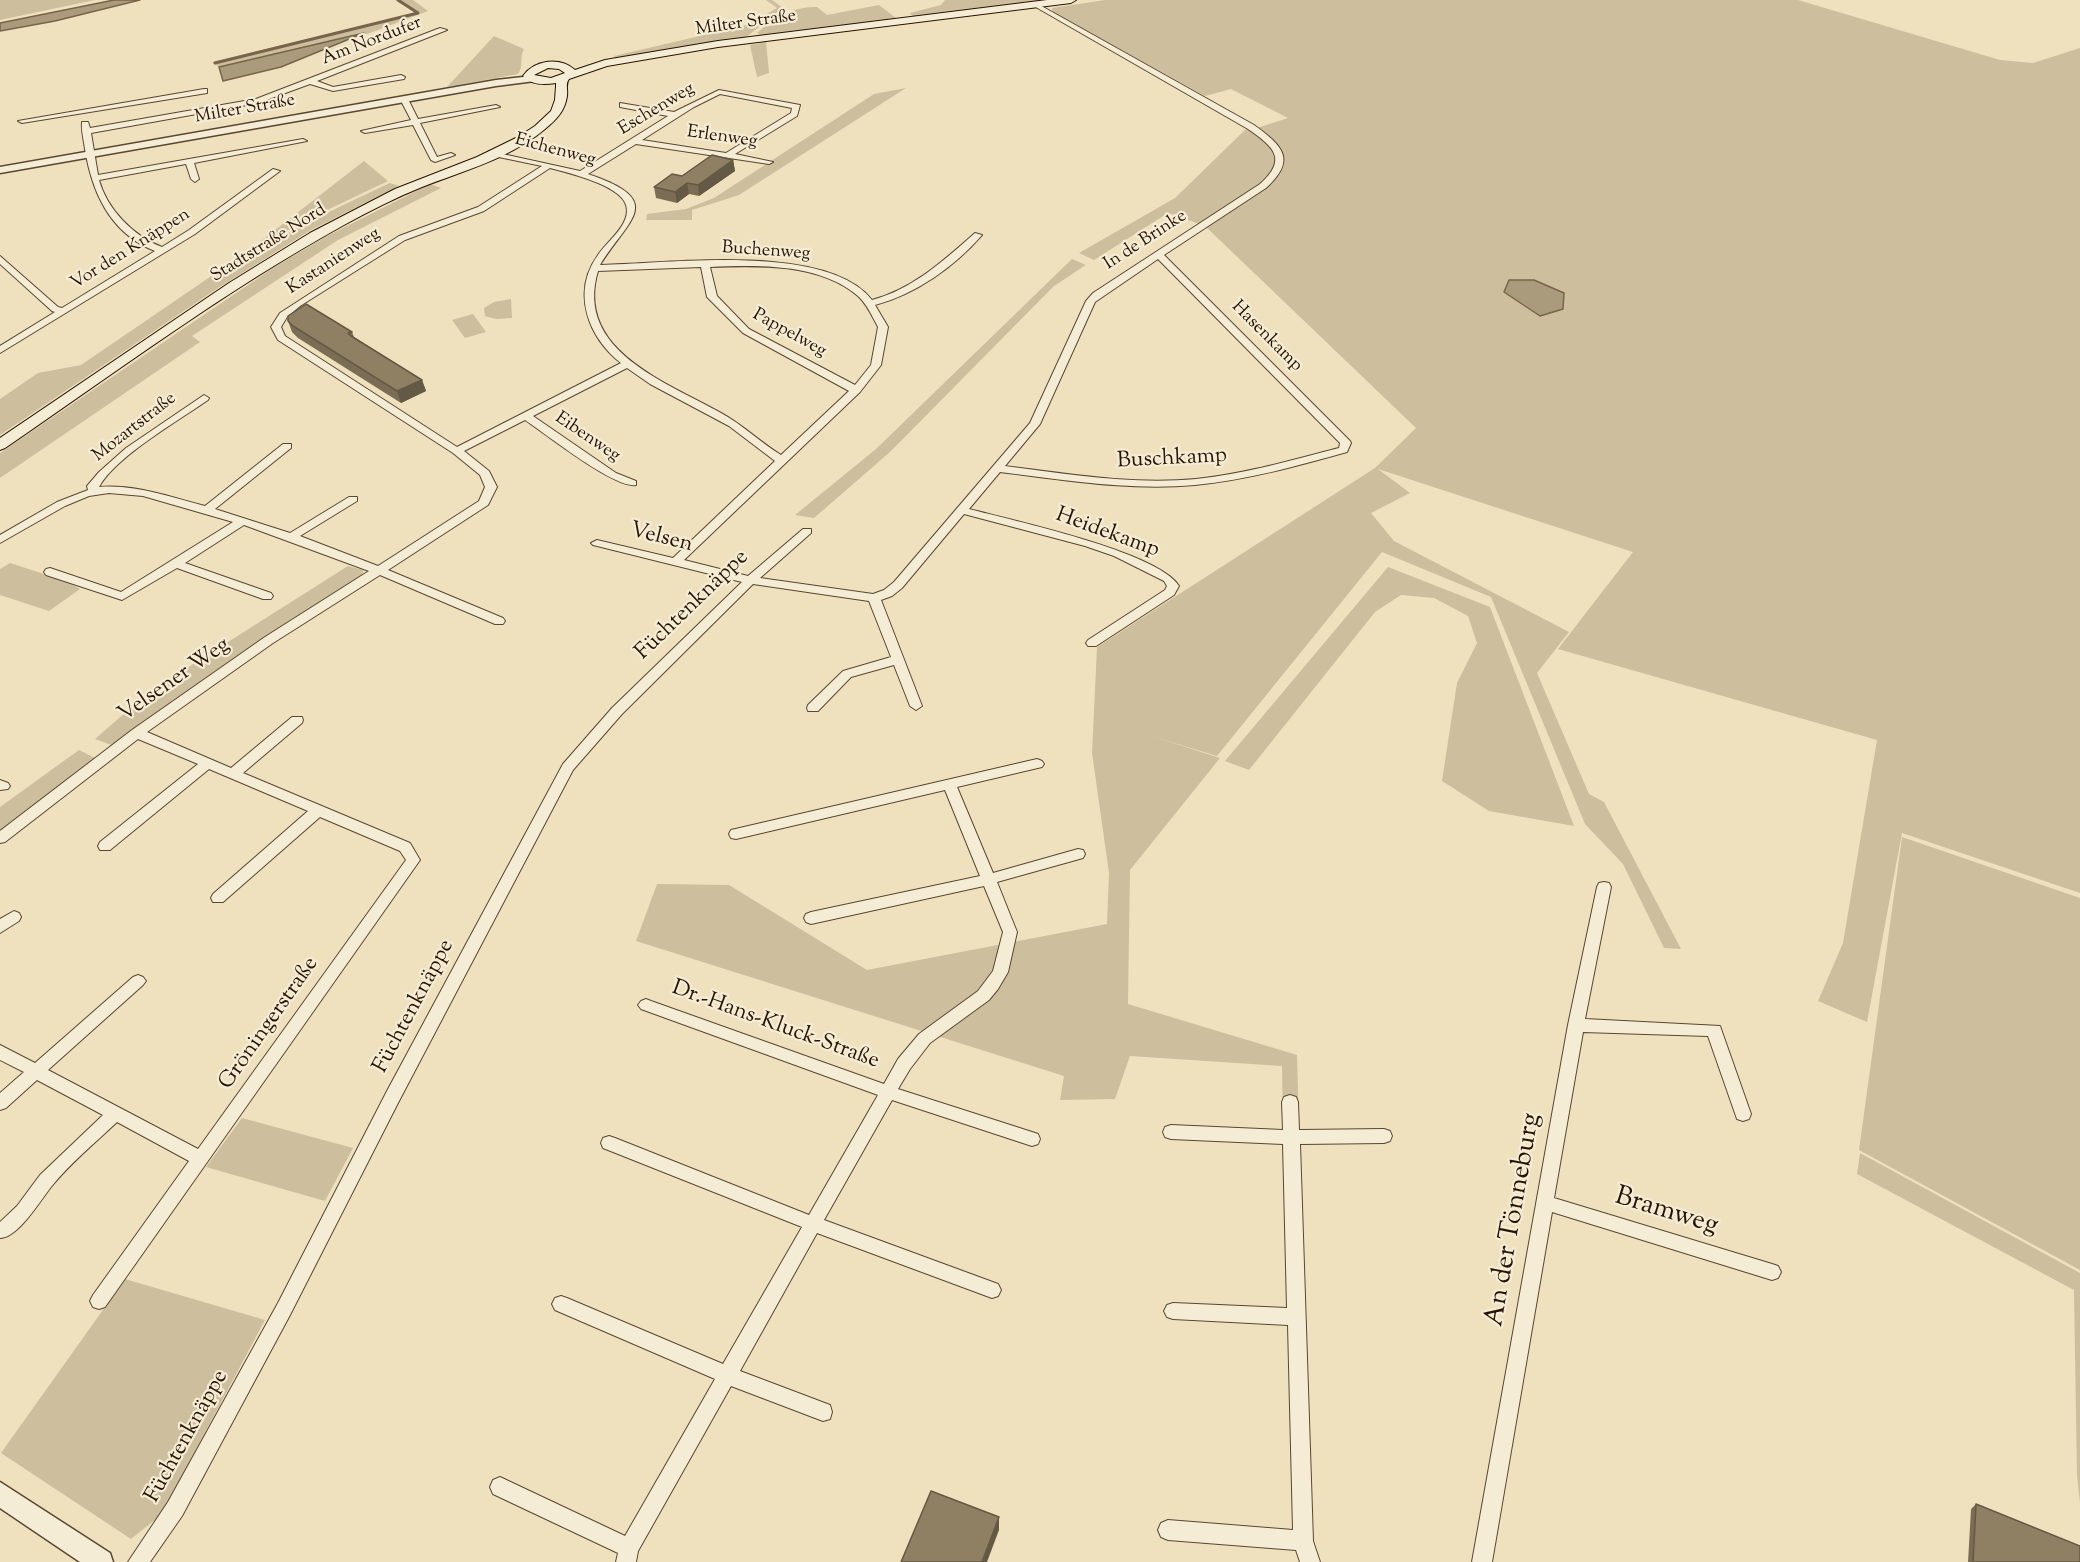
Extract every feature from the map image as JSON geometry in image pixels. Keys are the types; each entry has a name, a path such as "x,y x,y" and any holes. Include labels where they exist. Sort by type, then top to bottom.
{"main road":[{"name":"Milter Straße","path":"534,77 740,41 1071,0"},
{"name":"Stadtstraße Nord","path":"0,445 290,250 377,202 492,153 521,139 547,122 558,110 563,90 561,82 567,73"},
{"path":"534,77 552,86 560,95"}],"street":[{"name":"In de Brinke","path":"874,598 888,593 898,585 1035,424 1091,301 1096,295 1263,186 1277,173 1279,160 1276,147 1251,127 1036,5"},
{"name":"Am Nordufer","path":"87,131 238,105 279,94 443,30"},
{"name":"Am Nordufer","path":"312,82 333,88 401,77"},
{"name":"Milter Straße","path":"0,170 534,77"},
{"path":"22,121 204,91"},
{"name":"Eschenweg","path":"582,174 675,115 719,92 797,107 794,114 727,156"},
{"path":"404,99 429,148"},
{"path":"623,105 675,115"},
{"path":"365,131 496,107"},
{"path":"83,111 101,200 117,220 154,248 164,250"},
{"path":"95,178 303,141"},
{"name":"Erlenweg","path":"634,141 768,162"},
{"name":"Eichenweg","path":"492,153 582,174 609,185 622,195 628,202 632,213 625,229 606,250 594,268 589,287 593,320 617,356 627,364 733,424 781,460"},
{"path":"189,161 195,179"},
{"name":"Kastanienweg","path":"484,503 491,487 485,473 456,451 281,338 276,327 283,315 297,304 402,238 481,210 548,166"},
{"name":"Vor den Knäppen","path":"0,350 164,250 276,171"},
{"path":"869,304 885,301 914,289 978,235"},
{"name":"Hasenkamp","path":"1157,255 1165,259 1311,406 1346,443 1346,447"},
{"path":"0,259 55,309 64,311"},
{"name":"Buchenweg","path":"594,268 705,264 761,265 813,270 839,279 863,295 883,327 876,365 856,390 781,460"},
{"name":"Pappelweg","path":"705,264 712,297 746,331 856,390"},
{"path":"456,451 627,364"},
{"name":"Mozartstraße","path":"94,491 93,486 99,478 143,442 204,398"},
{"name":"Eibenweg","path":"526,416 612,475 632,483"},
{"path":"207,510 287,446"},
{"name":"Buschkamp","path":"997,468 1109,483 1195,482 1268,470 1343,450 1346,447"},
{"path":"675,562 781,460"},
{"name":"Mozartstraße","path":"0,540 75,498 94,491 116,489 207,510 291,537 381,570"},
{"path":"291,537 353,499"},
{"name":"Velsener Weg","path":"0,838 137,733 269,640 484,503"},
{"name":"Heidekamp","path":"961,510 1089,544 1118,554 1170,579 1173,586 1170,592 1092,643"},
{"path":"50,572 122,596 242,521"},
{"name":"Füchtenknäppe","path":"138,1562 176,1509 284,1309 393,1096 568,767 617,711 750,580 807,531"},
{"name":"Velsen","path":"597,543 750,580 874,598"},
{"path":"176,564 267,596"},
{"path":"381,570 500,621"},
{"path":"874,598 896,660 916,706"},
{"path":"813,708 847,674 896,660"},
{"path":"234,773 297,720"},
{"name":"Gröningerstraße","path":"99,1301 413,860 405,847 137,733"},
{"path":"105,846 209,762"},
{"path":"736,834 1037,764"},
{"name":"Dr.-Hans-Kluck-Straße","path":"500,1486 627,1555 904,1064 927,1036 986,995 997,979 1008,953 1010,932 949,784"},
{"path":"218,898 319,810"},
{"path":"811,918 989,879 1078,854"},
{"name":"An der Tönneburg","path":"1482,1562 1576,1025 1604,887"},
{"path":"0,927 14,917"},
{"path":"0,1103 138,981"},
{"name":"Dr.-Hans-Kluck-Straße","path":"646,1005 888,1092 1032,1139"},
{"path":"1576,1025 1714,1030 1743,1114"},
{"path":"0,1052 201,1159"},
{"path":"1290,1102 1303,1541 1310,1562"},
{"path":"2,1231 23,1211 46,1180 114,1114"},
{"path":"1171,1132 1291,1137 1384,1136"},
{"path":"609,1143 813,1224 992,1290"},
{"name":"Bramweg","path":"1546,1203 1772,1272"},
{"path":"561,1304 727,1375 823,1412"},
{"path":"1173,1311 1297,1317"},
{"path":"0,1494 100,1562"},
{"path":"1168,1530 1303,1541"}],"shaded area":[{"path":"0,0 95,0 0,20"},
{"path":"114,0 140,0 55,21 0,31 0,23"},
{"path":"395,0 413,0 428,11 367,34 219,67 212,62 415,13"},
{"path":"766,0 772,0 783,8 745,38 616,59 614,56 747,25 777,8"},
{"path":"945,0 1052,0 913,17 910,13 941,5"},
{"path":"1105,0 1798,0 2000,60 2033,63 2080,48 2080,893 1902,833 1867,1022 1818,1001 1843,943 1877,740 1558,649 1633,552 1378,469 1410,493 1371,513 1394,541 1569,632 1537,673 1589,794 1604,802 1681,949 1664,948 1623,864 1585,824 1491,597 1382,552 1217,756 1151,736 1220,758 1130,870 1128,1004 1297,1055 1299,1123 1283,1123 1282,1066 1130,1056 1115,1099 1060,1100 1064,1076 636,941 657,884 729,885 867,970 1107,924 1109,873 1092,753 1097,647 1375,468 1416,428 1205,226 1168,213 1094,260 1079,253 1175,198 1247,128 1257,128 1288,118 1231,89 1205,96 1053,12 1052,8"},
{"path":"879,5 896,18 762,36 757,33 777,18 800,9 817,7 827,15"},
{"path":"364,33 281,67 223,81 219,67"},
{"path":"494,36 524,49 518,74 447,87"},
{"path":"766,42 769,73 757,77 750,45"},
{"path":"906,88 739,195 692,210 692,220 646,220 647,214 686,209 714,198 874,94"},
{"path":"364,161 388,181 304,221 253,251 266,247 299,227 390,183 399,186 311,230 218,288 0,435 0,399 38,373 81,365 248,251"},
{"path":"430,184 441,188 338,240 192,336 200,342 0,478 0,453 276,266 327,236"},
{"path":"1072,259 1086,265 1054,286 890,452 814,518 795,515 876,449"},
{"path":"1509,280 1534,280 1564,293 1563,309 1540,316 1504,292"},
{"path":"511,299 512,318 496,319 485,316 484,308 494,302"},
{"path":"473,314 486,332 465,338 452,320"},
{"path":"10,563 66,581 80,589 49,611 0,595 0,569"},
{"path":"348,566 363,570 362,578 235,659 114,746 95,739 149,692"},
{"path":"1388,567 1490,607 1574,826 1489,811 1442,781 1457,683 1477,643 1468,616 1434,598 1401,595 1375,612 1249,770 1225,761"},
{"path":"79,750 95,758 0,831 0,807"},
{"path":"1902,837 2080,898 2080,1270 1859,1150"},
{"path":"242,1118 353,1148 325,1201 206,1167"},
{"path":"1860,1153 2080,1273 2080,1503 2077,1476 2074,1290 1857,1174"},
{"path":"125,1279 265,1320 161,1515 131,1539 1,1453"}],"building":[{"path":"712,155 733,160 698,185 687,183 675,192 654,187 672,174 682,176"},
{"path":"306,304 352,332 348,333 351,336 422,380 397,391 293,326 288,321 288,316"},
{"path":"931,1491 999,1517 982,1562 901,1562"},
{"path":"1976,1504 2080,1546 2080,1562 1973,1562"}],"waterway":[{"path":"215,63 418,13 398,0"}]}
